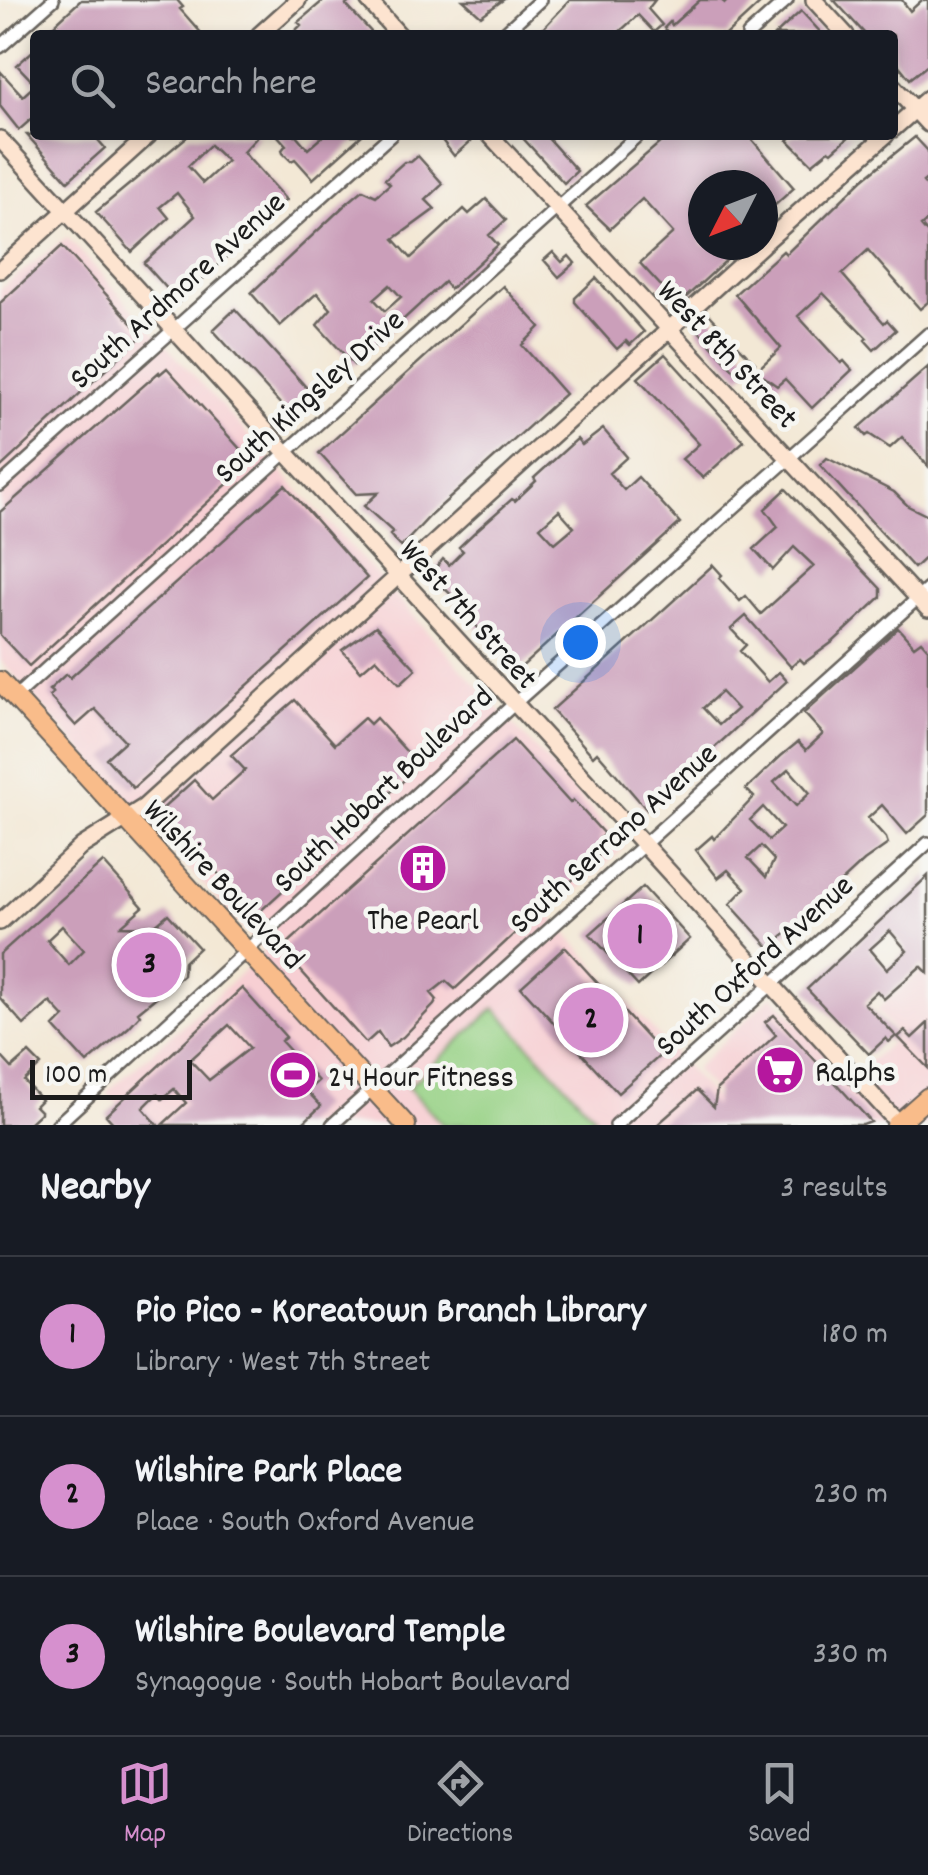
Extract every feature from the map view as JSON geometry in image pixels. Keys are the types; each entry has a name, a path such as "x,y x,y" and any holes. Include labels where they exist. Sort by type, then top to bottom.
{"main road":[{"name":"Wilshire Boulevard","path":"0,681 406,1125"},
{"path":"898,1124 928,1097"}],"street":[{"path":"0,47 53,0"},
{"path":"265,30 298,0"},
{"path":"368,0 395,30"},
{"path":"507,30 540,0"},
{"path":"754,30 787,0"},
{"path":"814,0 841,30"},
{"path":"898,91 928,124"},
{"path":"898,125 928,98"},
{"name":"West 7th Street","path":"0,139 898,1124"},
{"path":"0,270 144,140"},
{"name":"South Ardmore Avenue","path":"0,485 385,140"},
{"name":"West 8th Street","path":"495,140 925,599"},
{"name":"South Kingsley Drive","path":"15,697 633,140"},
{"path":"778,232 880,140"},
{"path":"0,922 82,846 144,807 746,260"},
{"name":"South Hobart Boulevard","path":"57,1125 515,703 928,334"},
{"name":"South Serrano Avenue","path":"332,1125 925,599"},
{"name":"South Oxford Avenue","path":"616,1125 928,843"}],"shaded area":[{"path":"67,237 625,847 550,915 738,1125 138,1125 107,1092 265,952 0,660 0,289"},
{"path":"928,965 928,1125 744,1125 694,1069 773,995 850,1078 898,1036 877,1010"}],"green space":[{"path":"495,1008 594,1116 584,1125 443,1125 408,1087"}],"building":[{"path":"81,0 177,0 199,30 48,30"},
{"path":"324,0 352,0 346,5 369,30 296,30 301,25 298,22"},
{"path":"463,0 503,0 481,16"},
{"path":"570,0 655,0 648,9 662,25 652,30 638,15 622,30 542,30"},
{"path":"700,0 764,0 731,30 664,28 670,22 672,25"},
{"path":"834,0 902,0 910,11 922,0 928,0 928,65 910,79 898,64 898,30 861,30"},
{"path":"801,11 818,30 780,30"},
{"path":"30,53 30,79 17,65"},
{"path":"0,71 23,96 30,90 30,120 19,130 0,106"},
{"path":"915,137 928,151 928,178 923,182 928,188 928,220 921,226 928,234 928,302 920,309 868,250 842,274 884,323 887,320 896,330 874,350 823,293 798,316 852,370 812,408 785,379 777,386 756,371 781,348 735,294 773,260 778,260 783,251 786,254 862,180"},
{"path":"31,140 98,140 105,148 68,181"},
{"path":"183,140 254,140 243,152 286,200 179,302 144,263 195,216 177,193 160,207 169,218 132,252 96,212","holes":["210,145 227,161 203,183 188,166"]},
{"path":"282,140 300,140 308,149 318,140 356,140 313,179 295,159 291,161 283,153 286,145"},
{"path":"442,140 471,141 454,156"},
{"path":"525,140 549,140 577,171 564,183"},
{"path":"663,140 752,140 794,188 778,202 778,170 688,170 688,260 727,260 683,300 674,300 640,263 673,233 642,199 610,229 586,206"},
{"path":"788,140 845,140 832,152 829,150 812,164"},
{"path":"418,156 443,184 426,200 435,209 394,239 411,258 464,209 469,214 486,199 506,220 489,235 498,245 450,289 444,282 354,365 317,325 331,309 317,293 280,326 251,293 363,190 376,196 390,184 385,179 404,162","holes":["390,285 401,297 385,311 374,299"]},
{"path":"62,246 143,335 0,468 0,303"},
{"path":"553,252 562,262 569,256 575,263 559,277 544,260"},
{"path":"596,278 644,332 630,345 626,341 617,349 575,302"},
{"path":"503,286 540,327 522,345 565,394 401,547 390,535 393,532 364,506 378,493 356,494 319,453"},
{"path":"235,309 315,397 293,418 213,330"},
{"path":"709,314 755,363 740,377 698,330"},
{"path":"665,354 744,441 703,478 682,459 699,444 638,378"},
{"path":"928,367 928,466 902,437 890,448 859,428"},
{"path":"167,368 250,460 29,666 0,635 0,512"},
{"path":"603,429 627,457 609,473 624,490 638,477 680,523 517,671 457,600 430,575 443,559 449,565 463,551 459,547 512,499 515,501 577,439 582,445","holes":["559,510 574,527 555,543 540,527"]},
{"path":"827,458 894,492 908,506 928,516 928,555 914,568 820,465"},
{"path":"285,485 367,578 133,788 106,758 125,741 95,709 76,726 49,696 53,693 49,690 66,674 70,678"},
{"path":"786,489 881,589 881,597 834,641 804,663 800,659 791,667 746,616 731,629 746,645 740,651 768,682 779,672 787,681 647,810 597,752 593,756 552,710 713,565 740,601 746,596 761,614 814,566 794,547 773,570 754,549 778,527 765,509","holes":["721,692 737,709 719,725 703,708"]},
{"path":"376,626 416,669 400,684 376,658 361,671 342,650"},
{"path":"898,628 914,646 921,641 928,649 928,815 907,834 882,805 868,818 888,844 864,861 770,948 730,904 745,888 728,870 718,878 696,850 712,836 714,839 754,797 746,789 781,756 798,742 806,750 823,734 804,713","holes":["789,769 810,793 796,806 774,782","763,807 782,828 769,840 750,820","761,846 774,860 766,877 748,858"]},
{"path":"295,700 335,744 364,718 370,724 376,718 415,761 408,767 413,772 256,915 176,830 173,832 160,817 160,811 194,780 212,800 245,770 231,755"},
{"path":"513,740 604,834 599,839 607,848 455,989 446,981 431,993 437,1000 434,1005 403,1037 388,1047 378,1032 366,1043 284,952 286,945"},
{"path":"103,862 143,907 121,926 153,927 168,914 199,948 184,962 183,975 138,1012 140,1015 129,1027 87,1063 54,1027 64,1017 50,1002 24,1025 0,998 0,954","holes":["62,926 84,950 69,965 47,940"]},
{"path":"928,876 928,973 921,966 884,999 877,991 864,1003 896,1036 889,1042 886,1038 869,1054 807,989","holes":["890,931 907,951 887,969 870,949"]},
{"path":"643,887 690,939 638,986 590,934"},
{"path":"565,947 662,1054 618,1093 521,987"},
{"path":"242,988 286,1037 281,1041 318,1081 307,1091 321,1106 301,1125 162,1125 186,1103 174,1089 162,1099 157,1094 143,1108 158,1125 115,1125 106,1115","holes":["229,1025 250,1048 209,1080 190,1060"]},
{"name":"Ralphs","path":"774,1015 871,1122 657,1125 697,1090 714,1107 717,1089 776,1035 765,1022"},
{"path":"928,1023 928,1068 898,1037 905,1031 912,1038"},
{"path":"29,1053 41,1065 24,1081 41,1100 35,1106 41,1112 27,1125 0,1125 0,1055 12,1068"}],"place":[{"name":"The Pearl","path":"423,868"},
{"name":"Pio Pico - Koreatown Branch Library","path":"640,936"},
{"name":"Wilshire Boulevard Temple","path":"149,965"},
{"name":"Wilshire Park Place","path":"591,1020"},
{"name":"Ralphs","path":"780,1070"},
{"name":"24 Hour Fitness","path":"293,1075"}]}
